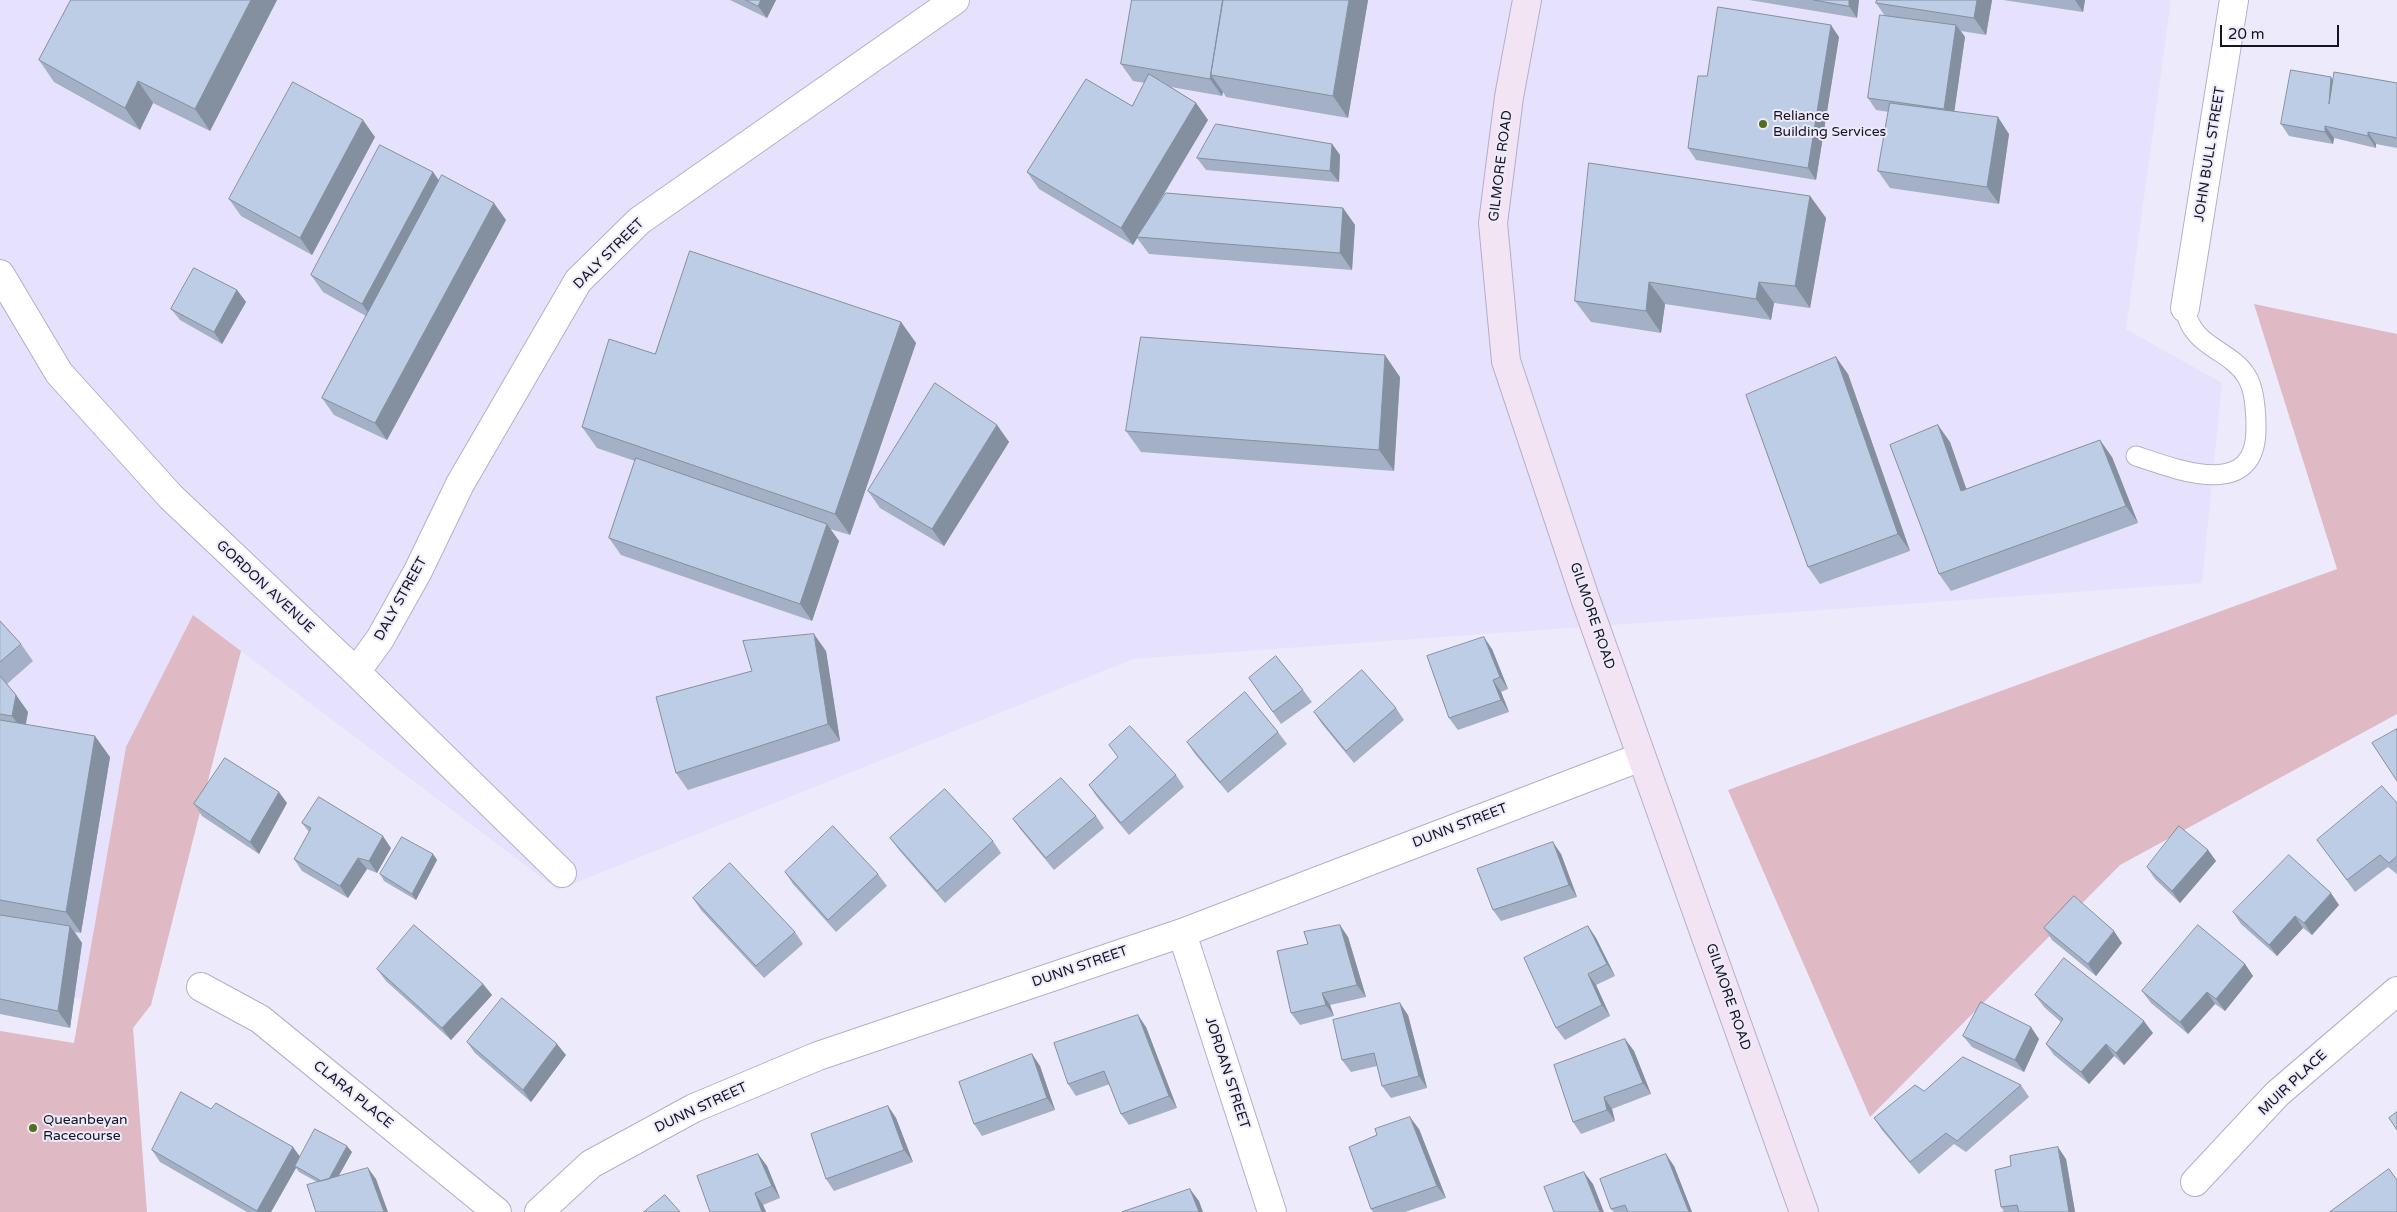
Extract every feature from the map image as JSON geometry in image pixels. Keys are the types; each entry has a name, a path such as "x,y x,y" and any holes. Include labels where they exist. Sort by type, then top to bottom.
{"street":[{"name":"DALY STREET","path":"356,672 380,639 418,571 460,484 578,282 639,221 955,0"},
{"name":"GILMORE ROAD","path":"1527,0 1509,97 1493,223 1506,361 1641,756 1804,1212"},
{"name":"JOHN BULL STREET","path":"2185,308 2234,0"},
{"name":"GORDON AVENUE","path":"0,274 59,372 171,497 356,672 562,873"},
{"name":"DUNN STREET","path":"539,1212 590,1164 694,1108 818,1056 1182,933 1641,756"},
{"name":"JORDAN STREET","path":"1182,933 1272,1212"},
{"name":"CLARA PLACE","path":"201,987 260,1019 497,1212"},
{"name":"MUIR PLACE","path":"2195,1182 2277,1094 2397,991"}],"lane":[{"path":"2136,456 2170,468 2210,475 2238,471 2246,466 2254,452 2256,424 2248,377 2199,336 2190,324 2185,308"}],"shaded area":[{"path":"0,0 2171,0 2126,329 2222,383 2202,583 1133,659 558,890 241,651 138,1007 0,987"},
{"path":"2254,304 2397,334 2397,714 2120,865 1870,1117 1728,790 2337,569"},
{"path":"193,615 241,651 151,1005 133,1028 147,1212 0,1212 0,1031 74,1043 126,747"}],"building":[{"path":"71,0 251,0 195,109 138,81 125,108 39,60"},
{"path":"746,0 761,0 758,6"},
{"path":"1132,0 1223,0 1210,79 1121,64"},
{"path":"1223,0 1349,0 1333,96 1211,75"},
{"path":"1814,0 1849,0 1849,6"},
{"path":"1877,0 1977,0 1974,18 1876,3"},
{"name":"Reliance Building Services","path":"1718,7 1831,25 1808,168 1688,148 1698,76 1707,76"},
{"path":"1880,15 1956,25 1944,109 1868,98"},
{"path":"2291,70 2331,77 2329,104 2334,72 2397,83 2397,138 2368,132 2368,136 2325,126 2325,132 2281,124"},
{"path":"1149,74 1196,103 1121,228 1027,172 1086,79 1132,106"},
{"path":"293,82 363,120 300,238 229,199"},
{"path":"1890,103 1998,117 1987,187 1878,171"},
{"path":"1216,124 1332,144 1330,171 1197,158"},
{"path":"380,145 433,172 362,304 311,275"},
{"path":"1589,163 1810,196 1795,286 1759,282 1756,299 1649,282 1646,311 1575,301"},
{"path":"442,175 494,203 375,423 322,398"},
{"path":"1166,193 1343,208 1340,253 1137,237"},
{"path":"690,251 901,322 835,514 582,427 609,339 655,354"},
{"path":"194,268 237,290 214,332 171,309"},
{"path":"1141,337 1385,355 1379,450 1126,431"},
{"path":"1836,357 1898,534 1808,567 1746,395"},
{"path":"935,383 997,425 932,529 868,491"},
{"path":"1938,425 1961,491 2100,440 2126,506 1939,574 1890,445"},
{"path":"636,458 827,524 800,604 609,538"},
{"path":"0,621 21,644 0,662"},
{"path":"814,634 828,724 676,773 656,697 752,671 743,641"},
{"path":"1484,637 1500,677 1493,680 1501,700 1449,718 1427,656"},
{"path":"1276,656 1303,690 1273,712 1249,678"},
{"path":"1362,670 1396,708 1346,751 1314,712"},
{"path":"0,676 16,695 12,716 0,714"},
{"path":"1245,692 1278,732 1220,782 1187,742"},
{"path":"0,720 95,736 66,912 0,900"},
{"path":"1130,726 1176,775 1121,823 1089,785 1118,757 1109,745"},
{"path":"2397,729 2397,781 2372,743"},
{"path":"225,758 279,792 250,842 194,804"},
{"path":"1061,778 1096,816 1046,858 1013,819"},
{"path":"2382,786 2397,803 2397,856 2389,863 2380,855 2347,880 2317,840"},
{"path":"945,789 993,841 937,891 890,838"},
{"path":"319,797 383,836 369,861 358,858 340,886 294,859 311,828 302,823"},
{"path":"833,826 878,874 828,920 785,872"},
{"path":"2179,826 2208,850 2172,891 2147,867"},
{"path":"402,837 433,854 412,894 380,874"},
{"path":"1553,842 1569,885 1493,910 1477,869"},
{"path":"2289,855 2331,893 2304,923 2295,916 2269,945 2233,912"},
{"path":"730,863 795,932 756,966 693,898"},
{"path":"2074,896 2114,931 2088,964 2044,928"},
{"path":"0,915 70,926 58,1011 0,999"},
{"path":"414,925 483,984 442,1028 377,969"},
{"path":"1340,925 1357,985 1322,993 1326,1005 1291,1013 1277,951 1308,944 1304,932"},
{"path":"2198,925 2245,964 2216,999 2207,992 2180,1022 2142,991"},
{"path":"1588,926 1607,964 1588,974 1602,1005 1556,1028 1524,958"},
{"path":"2064,958 2144,1021 2116,1053 2106,1044 2081,1072 2046,1044 2063,1019 2035,995"},
{"path":"502,998 557,1044 523,1090 467,1042"},
{"path":"1981,1002 2031,1027 2015,1060 1963,1036"},
{"path":"1400,1003 1419,1076 1382,1086 1374,1053 1342,1060 1333,1020"},
{"path":"1138,1015 1169,1096 1121,1114 1104,1071 1068,1084 1054,1043"},
{"path":"1625,1039 1643,1083 1604,1097 1607,1110 1573,1122 1554,1065"},
{"path":"1032,1054 1047,1098 974,1124 959,1082"},
{"path":"1963,1057 2021,1085 1957,1141 1946,1133 1910,1162 1874,1118 1915,1085 1924,1091"},
{"path":"181,1092 211,1109 216,1103 293,1147 257,1211 152,1150"},
{"path":"888,1106 904,1150 826,1179 811,1134"},
{"path":"2397,1112 2397,1130 2389,1118"},
{"path":"1410,1117 1437,1186 1371,1209 1349,1147 1377,1135 1375,1129"},
{"path":"315,1129 347,1146 329,1179 321,1181 295,1166"},
{"path":"2058,1147 2069,1212 2019,1212 2017,1205 2001,1207 1995,1170 2011,1166 2010,1156"},
{"path":"758,1154 772,1186 755,1193 762,1212 710,1212 697,1176"},
{"path":"1666,1154 1689,1212 1628,1212 1625,1205 1611,1209 1600,1179"},
{"path":"368,1168 384,1212 316,1212 307,1185"},
{"path":"2389,1169 2397,1180 2397,1212 2330,1212"},
{"path":"1584,1172 1600,1212 1554,1212 1544,1187"},
{"path":"1190,1189 1199,1212 1122,1212"},
{"path":"665,1195 680,1212 644,1212"}],"place":[{"name":"Reliance Building Services","path":"1763,124"},
{"name":"Queanbeyan Racecourse","path":"33,1128"}]}
